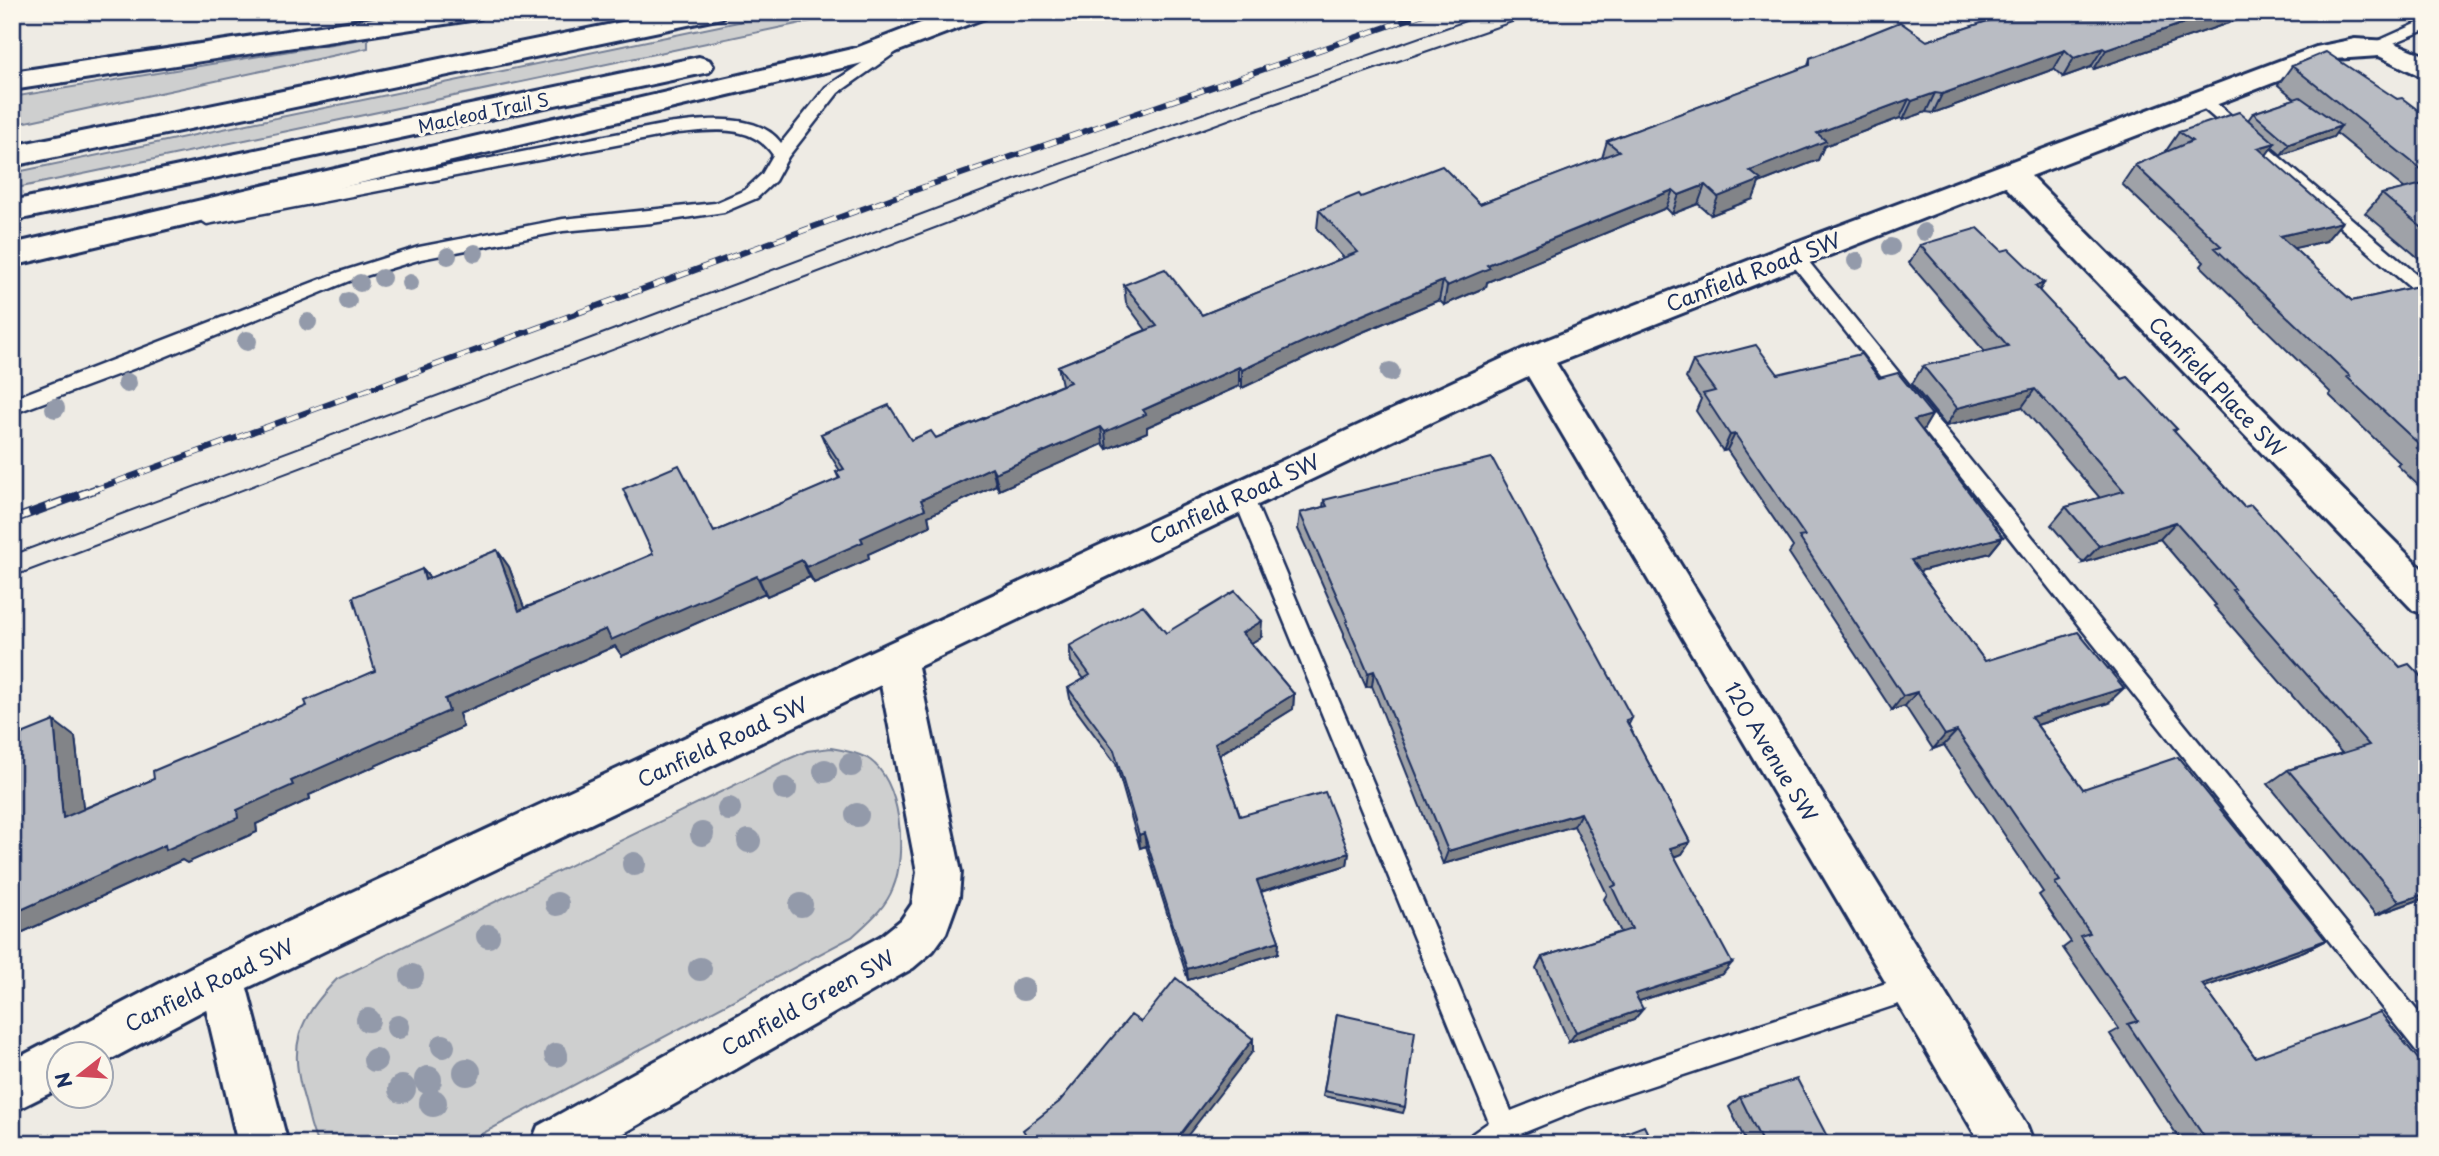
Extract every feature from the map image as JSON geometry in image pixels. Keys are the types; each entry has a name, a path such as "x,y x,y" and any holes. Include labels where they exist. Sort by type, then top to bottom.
{"main road":[{"path":"12,81 471,12"},
{"path":"12,156 712,12"},
{"name":"Macleod Trail S","path":"12,211 954,12"},
{"path":"12,255 865,54 975,12"},
{"name":"Canfield Road SW","path":"99,1040 221,976 1535,358 1794,255 2326,52 2358,45 2377,45 2411,59 2427,71"},
{"name":"Canfield Place SW","path":"2010,173 2427,599"},
{"name":"120 Avenue SW","path":"1535,358 2009,1144"},
{"name":"Canfield Green SW","path":"556,1144 897,952 912,941 926,923 939,898 939,872 897,659"},
{"path":"221,976 263,1144"},
{"path":"12,1088 46,1069"}],"lane":[{"path":"2377,45 2427,23"},
{"path":"12,407 343,277 419,253 563,225 718,208 751,194 769,177 781,155 832,90 905,39"},
{"path":"2203,100 2427,293"},
{"path":"12,255 679,128 703,125 747,129 767,136 781,155"},
{"path":"1794,255 2427,1044"},
{"path":"1242,494 1504,1127"},
{"path":"1482,1144 1504,1127 1587,1094 1914,987"}],"shaded area":[{"path":"786,12 854,12 12,189 12,173"},
{"path":"368,38 368,48 12,125 12,97"},
{"path":"831,748 867,758 879,768 888,782 898,818 900,856 890,896 881,909 852,937 463,1144 318,1144 300,1082 297,1049 305,1021 337,979 784,761 807,751"}],"building":[{"path":"2015,12 2216,12 2106,50 2103,48 2074,58 2065,50 1942,94 1935,93 1912,101 1909,99 1817,133 1826,141 1750,171 1761,180 1718,197 1705,185 1679,195 1673,190 1487,265 1490,268 1447,286 1443,281 1242,370 1239,367 1143,410 1146,414 1105,432 1101,427 995,473 992,467 921,500 925,509 861,538 863,542 806,567 802,560 759,579 757,576 611,640 606,629 445,699 449,711 291,781 293,785 237,810 238,818 166,850 165,845 12,914 12,738 54,721 63,818 154,779 153,771 307,706 305,701 375,671 353,597 422,569 425,580 497,550 519,611 653,554 623,489 679,465 714,532 840,478 836,472 844,469 821,434 889,405 911,440 931,431 936,438 1070,382 1058,366 1157,326 1124,285 1165,269 1202,315 1358,252 1319,210 1359,194 1361,197 1442,166 1480,204 1619,151 1607,141 1810,65 1810,58 1900,22 1927,41"},
{"path":"2326,52 2397,99 2402,98 2427,117 2427,174 2292,66"},
{"path":"2300,97 2341,126 2289,144 2253,113"},
{"path":"2239,112 2275,143 2258,148 2342,222 2280,236 2352,301 2427,284 2427,457 2417,448 2421,446 2347,377 2350,376 2215,248 2221,246 2135,165 2192,141 2179,132"},
{"path":"2427,183 2427,232 2382,194"},
{"path":"1978,228 2002,251 2009,249 2044,283 2035,286 2122,379 2128,377 2244,507 2251,505 2400,667 2409,664 2427,683 2427,893 2400,902 2288,770 2369,745 2232,590 2235,589 2176,522 2099,546 2066,507 2124,491 2035,389 1957,408 1923,366 2008,346 1920,245"},
{"path":"1756,345 1778,374 1861,354 1879,378 1898,373 1932,415 1914,420 2003,537 1911,560 1985,661 2078,632 2124,688 2031,717 2083,789 2178,757 2326,940 2202,984 2255,1057 2380,1012 2427,1070 2427,1144 2209,1144 2128,1024 2138,1021 2080,936 2090,933 2055,883 2060,881 1957,731 1945,735 1917,692 1903,696 1799,537 1805,536 1735,434 1730,435 1703,394 1715,391 1693,361"},
{"path":"1492,458 1632,718 1626,720 1690,842 1670,848 1732,963 1635,994 1643,1009 1576,1032 1542,957 1632,929 1612,887 1616,885 1581,813 1448,851 1374,671 1368,673 1300,513 1327,506 1324,500"},
{"path":"1235,591 1262,621 1242,633 1294,694 1215,743 1240,816 1325,792 1349,853 1257,881 1279,941 1187,969 1144,833 1139,835 1114,750 1068,688 1090,675 1069,646 1143,605 1166,633"},
{"path":"1176,978 1253,1039 1173,1144 1032,1144 1023,1130 1059,1102 1131,1015 1141,1022"},
{"path":"1337,1014 1415,1031 1405,1107 1324,1091"},
{"path":"1797,1079 1831,1144 1763,1144 1740,1097"},
{"path":"1644,1126 1653,1144 1596,1144"}],"tram line":[{"path":"12,555 983,191 1491,12"},
{"path":"12,577 993,206 1239,116 1541,12"}],"railway":[{"path":"91,491 895,197 1429,12"},
{"path":"12,520 96,489"}]}
